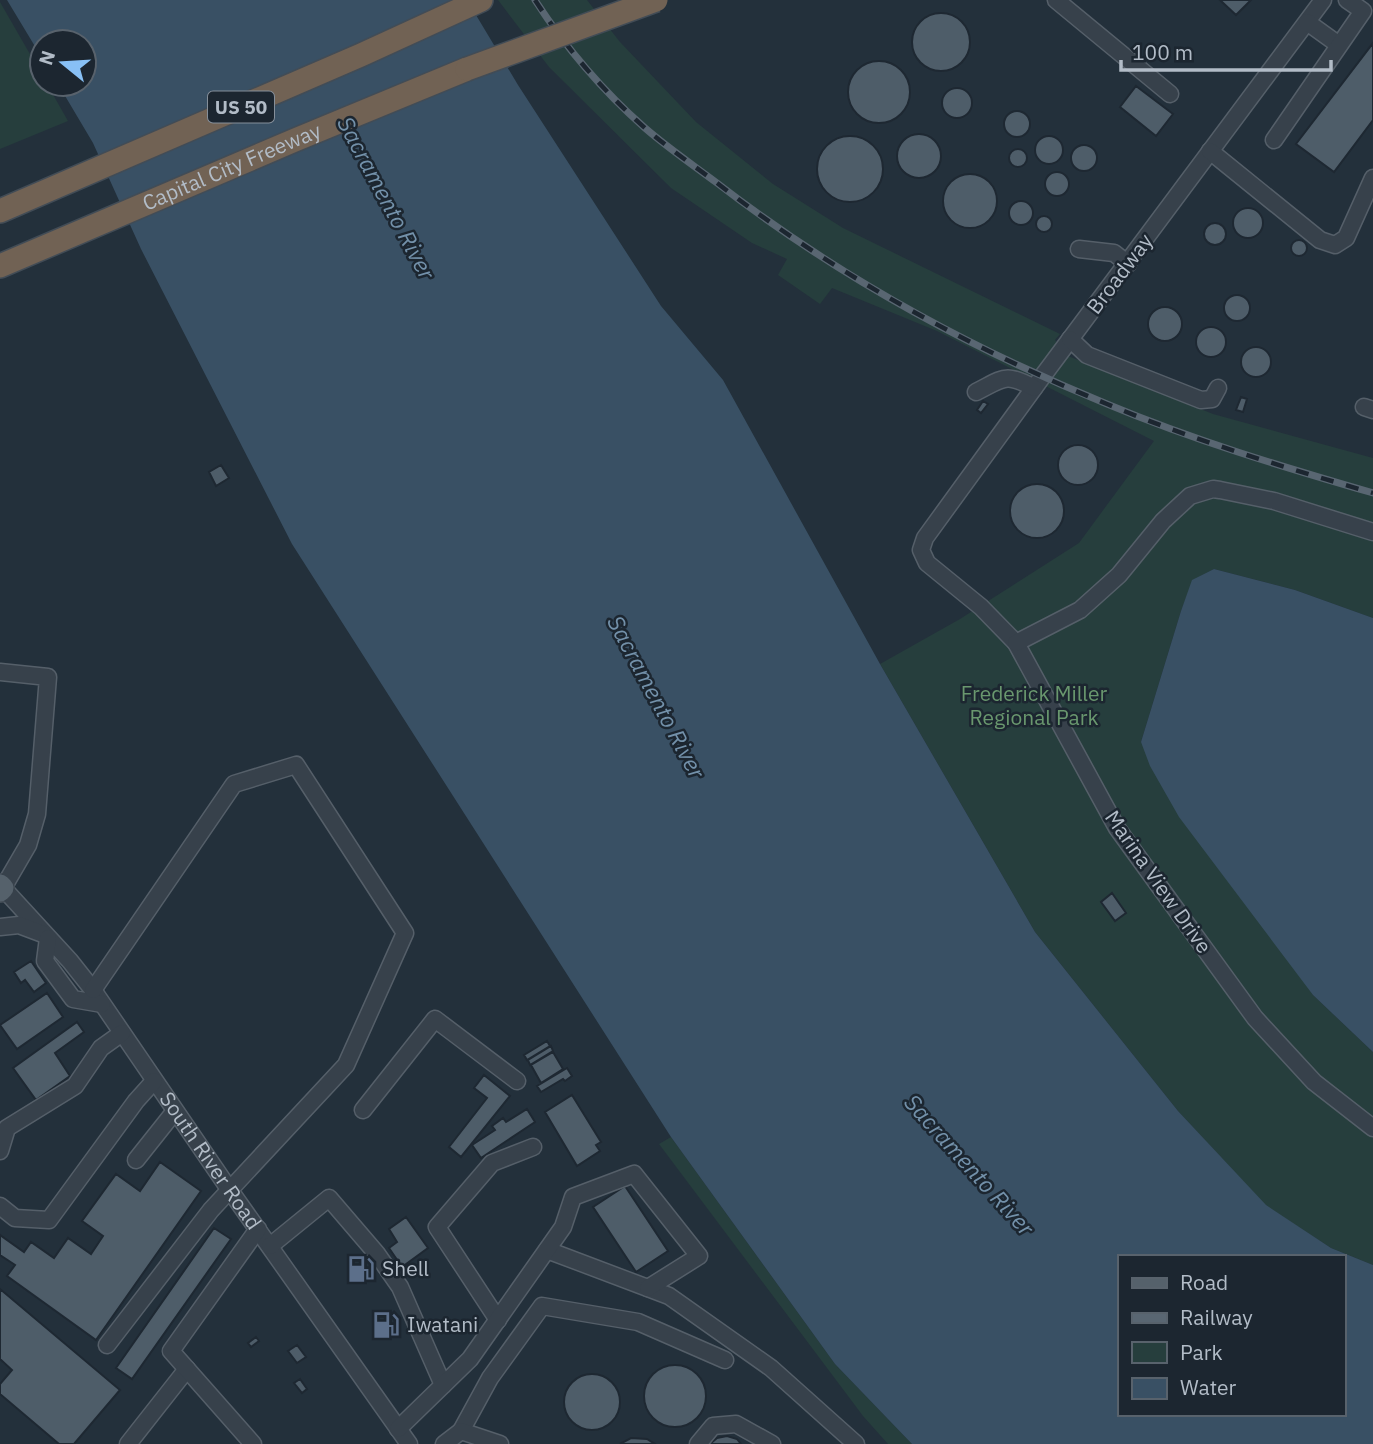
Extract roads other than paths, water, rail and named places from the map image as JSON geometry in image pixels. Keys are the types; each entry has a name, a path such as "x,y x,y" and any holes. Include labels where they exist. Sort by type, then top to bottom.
{"highway":[{"name":"US 50","path":"0,211 361,55 481,0"},
{"name":"Capital City Freeway","path":"0,266 467,69 616,0"},
{"path":"467,69 656,0"}],"street":[{"path":"1056,0 1170,94"},
{"name":"Broadway","path":"921,550 925,538 1034,388 1323,0"},
{"path":"1274,140 1339,45 1368,15 1346,0"},
{"path":"1307,22 1339,45"},
{"path":"1210,151 1320,240 1335,245 1346,238 1373,178"},
{"path":"1079,249 1114,253 1128,264"},
{"path":"1070,339 1087,355 1201,400 1212,399 1218,388"},
{"path":"976,392 1008,377 1034,388"},
{"path":"1016,643 1080,610 1119,575 1163,521 1190,496 1213,489 1274,501 1373,532"},
{"name":"Marina View Drive","path":"921,550 927,563 981,607 1016,643 1117,828 1255,1018 1296,1064 1343,1107 1373,1128"},
{"path":"0,672 48,677 37,814 28,845 1,888"},
{"path":"93,990 234,784 296,765 405,933 346,1065 229,1189 107,1345"},
{"name":"South River Road","path":"1,888 93,990 409,1444"},
{"path":"0,927 19,925 47,937 44,961 73,999 102,1004"},
{"path":"363,1110 435,1019 517,1081"},
{"path":"0,1151 7,1128 75,1086 101,1048 122,1033"},
{"path":"0,1206 15,1218 49,1220 136,1101 154,1081"},
{"path":"136,1160 175,1111"},
{"path":"498,1320 438,1227 492,1163 533,1147"},
{"path":"398,1429 470,1359 563,1227 573,1197 634,1174 699,1256 648,1288"},
{"path":"270,1246 329,1198 377,1254 400,1287 443,1385"},
{"path":"253,1444 171,1351 258,1229"},
{"path":"547,1250 669,1296 771,1368 856,1444"},
{"path":"444,1444 461,1431 490,1378 542,1306 638,1322 725,1360"},
{"path":"128,1444 187,1370"},
{"path":"698,1444 713,1426 736,1424 772,1444"},
{"path":"461,1431 500,1444"}],"water":[{"name":"Sacramento River","path":"7,0 467,0 518,85 661,306 723,380 880,664 1035,932 1178,1111 1266,1205 1331,1248 1373,1265 1373,1444 912,1444 835,1364 671,1137 292,544 141,249 93,143 66,98 98,98 98,28 28,28 28,35"},
{"path":"1214,569 1295,590 1373,618 1373,1052 1313,995 1179,817 1150,766 1141,742 1192,580"}],"railway":[{"path":"535,0 586,68 645,128 808,248 904,307 1004,359 1139,417 1272,463 1373,493"}],"place":[{"name":"Shell","path":"361,1269"},
{"name":"Iwatani","path":"386,1325"}],"park label":[{"name":"Frederick Miller Regional Park","path":"1034,706"}]}
